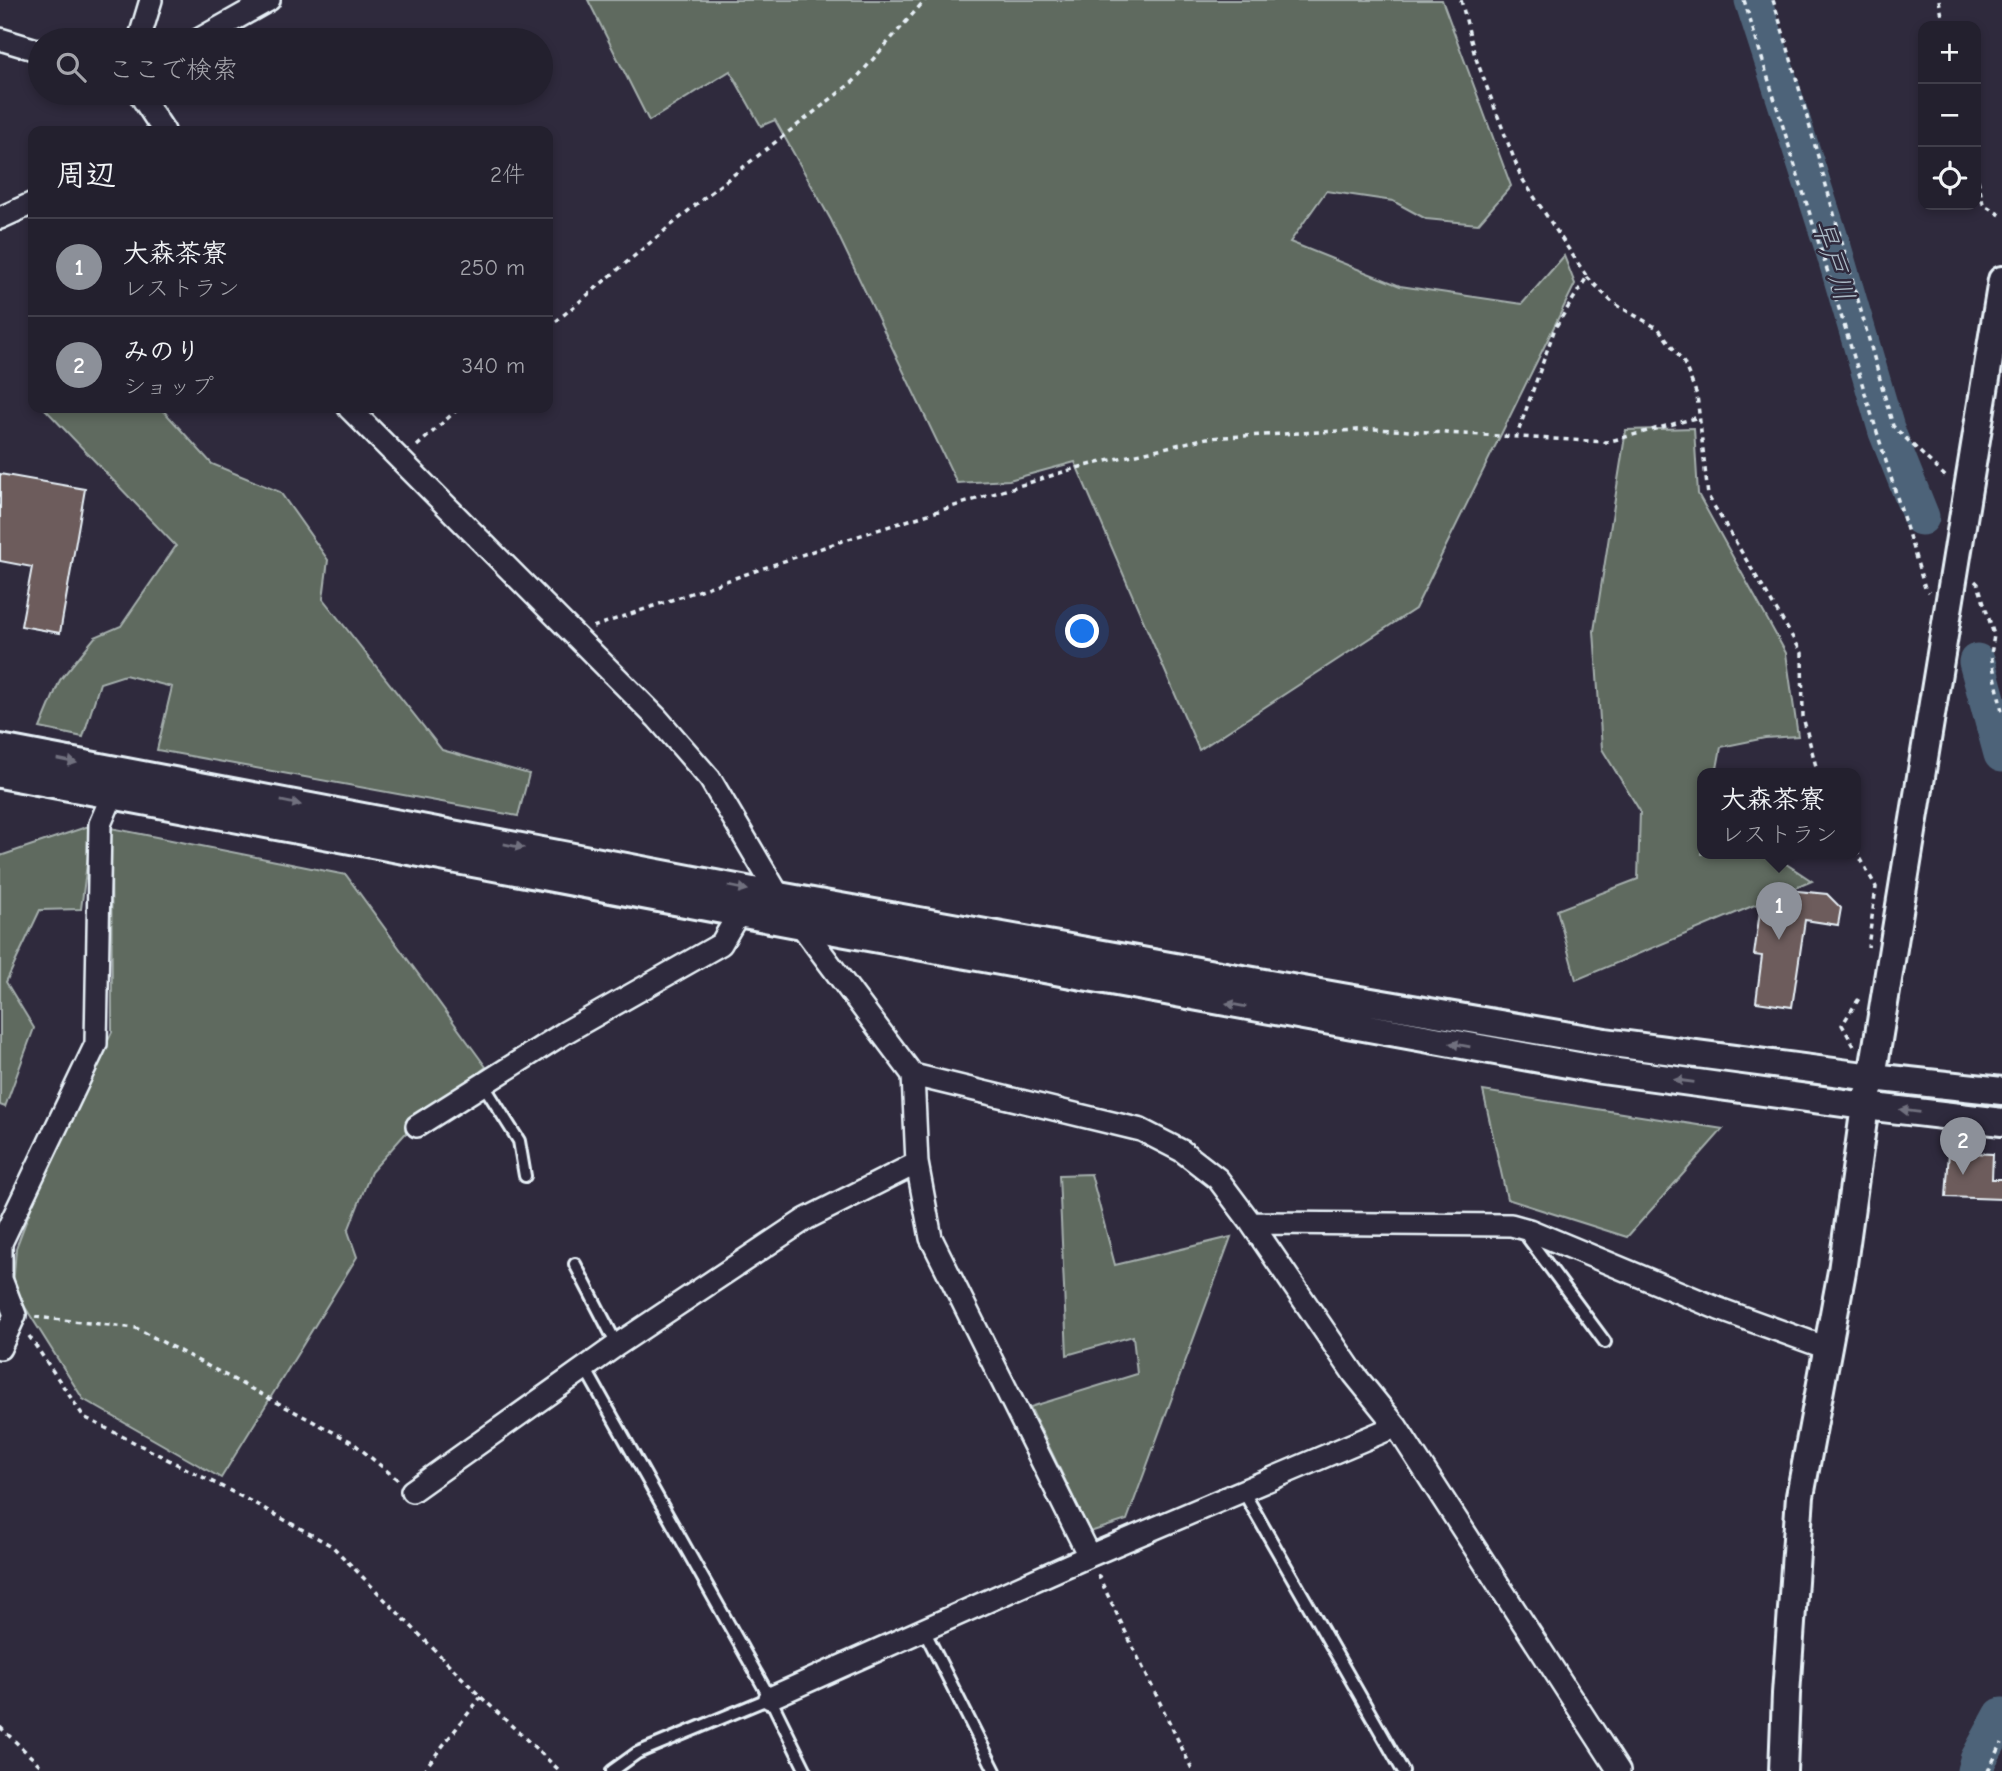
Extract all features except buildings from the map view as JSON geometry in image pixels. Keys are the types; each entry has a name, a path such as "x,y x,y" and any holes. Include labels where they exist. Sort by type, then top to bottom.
{"street":[{"path":"143,28 151,0"},
{"path":"219,28 269,0"},
{"path":"0,39 28,47"},
{"path":"147,105 160,126"},
{"path":"0,218 28,205"},
{"path":"1783,1771 1800,1496 1842,1271 1866,1106 2002,281"},
{"path":"354,413 657,718 710,779 779,896 913,1074 917,1163 931,1238 1089,1556"},
{"path":"0,748 779,896 1605,1042 1872,1077 2002,1090"},
{"path":"0,1348 15,1315 1,1279 1,1243 96,1044 100,824 113,796 129,773"},
{"path":"0,774 802,925 1581,1067 2002,1122"},
{"path":"417,1126 564,1033 721,944 739,913"},
{"path":"913,1074 1141,1130 1182,1151 1218,1179 1354,1374 1396,1426 1619,1771"},
{"path":"412,1491 617,1345 806,1219 917,1163"},
{"path":"1251,1223 1511,1225 1529,1230 1719,1310 1827,1348"},
{"path":"770,1698 1089,1556 1396,1426"}],"lane":[{"path":"483,1084 519,1141 525,1177"},
{"path":"1529,1230 1528,1238 1605,1342"},
{"path":"575,1264 617,1345"},
{"path":"585,1368 770,1698 806,1771"},
{"path":"1243,1491 1403,1771"},
{"path":"924,1630 995,1771"},
{"path":"612,1771 637,1753 770,1698"}],"path":[{"path":"553,324 705,197 853,81 925,0"},
{"path":"1461,0 1475,56 1521,177 1587,277 1614,303 1659,329 1684,363 1697,395 1708,496 1802,653 1803,717 1816,768"},
{"path":"1744,0 1925,588 1949,611"},
{"path":"1773,0 1892,426 1967,498"},
{"path":"1939,0 1943,21"},
{"path":"1981,194 1983,204 2002,216"},
{"path":"1516,438 1555,328 1587,277"},
{"path":"401,460 453,413"},
{"path":"573,635 839,542 1063,472 1207,438 1375,429 1607,442 1699,417"},
{"path":"1956,562 1978,584 1994,635 1991,655 2002,712"},
{"path":"1861,859 1876,887 1867,955"},
{"path":"1861,995 1842,1025 1872,1077"},
{"path":"15,1315 136,1328 352,1442 412,1491"},
{"path":"15,1315 84,1417 254,1503 332,1546 481,1697 560,1771"},
{"path":"1089,1556 1193,1771"},
{"path":"424,1771 481,1697"},
{"path":"0,1727 46,1771"},
{"path":"1988,1771 2002,1743"}],"green space":[{"path":"588,0 1442,0 1511,186 1478,224 1426,219 1393,201 1326,191 1290,242 1400,286 1522,304 1564,256 1575,284 1415,609 1199,750 1075,462 1009,480 957,483 831,220 775,120 761,126 730,71 649,121"},
{"path":"49,413 166,413 212,464 280,492 328,560 323,599 442,750 529,774 518,816 157,750 172,687 125,675 100,683 83,737 40,728 60,680 95,637 121,626 176,546"},
{"path":"1694,428 1698,494 1786,653 1798,736 1765,738 1721,747 1717,768 1697,768 1697,859 1779,859 1812,881 1576,980 1557,910 1638,879 1640,811 1602,749 1594,631 1626,430"},
{"path":"92,825 81,909 40,910 6,982 34,1028 5,1107 0,1105 0,856"},
{"path":"111,828 346,875 486,1067 412,1126 371,1172 348,1231 357,1257 221,1478 83,1399 13,1288 16,1248 35,1198 112,1032"},
{"path":"1483,1091 1723,1129 1627,1237 1507,1199"},
{"path":"1091,1174 1115,1265 1231,1237 1127,1520 1090,1532 1030,1407 1137,1374 1133,1336 1067,1355 1059,1175"}],"waterway":[{"name":"早戸川","path":"1753,0 1834,251 1887,432 1921,517"},
{"name":"早戸川","path":"1977,662 2002,754"},
{"name":"早戸川","path":"1975,1771 1978,1760 2002,1716"}],"place":[{"name":"大森茶寮","path":"1779,940"},
{"name":"みのり","path":"1963,1175"}]}
